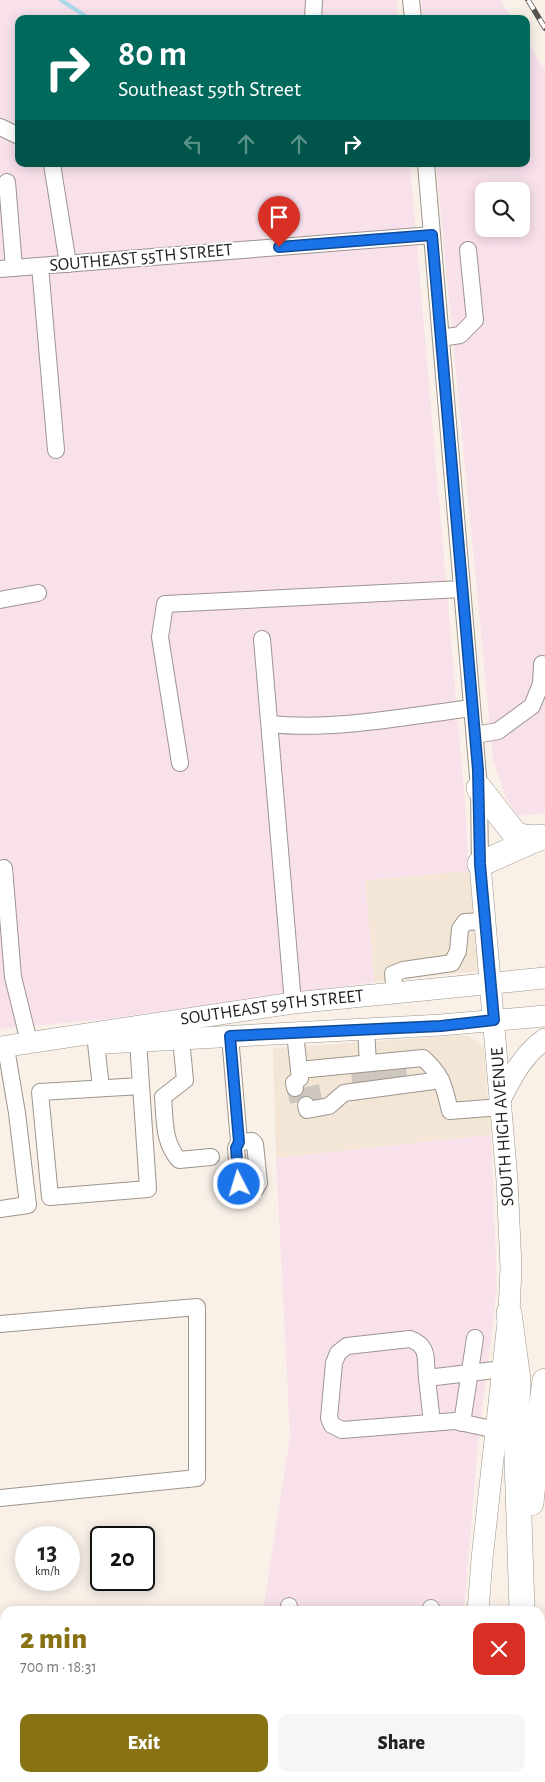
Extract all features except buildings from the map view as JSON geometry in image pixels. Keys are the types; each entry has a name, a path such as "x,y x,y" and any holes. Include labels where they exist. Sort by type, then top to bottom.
{"highway":[{"path":"479,788 514,834 524,838 542,836"},
{"path":"480,864 542,836"},
{"path":"509,1313 518,1380 516,1428 522,1606"},
{"path":"522,1606 538,1432 545,1381"}],"main road":[{"name":"SOUTH HIGH AVENUE","path":"478,1606 509,1313 511,1268 501,1103 480,864"},
{"name":"SOUTHEAST 59TH STREET","path":"2,1048 29,1042 293,1002 545,978"},
{"name":"SOUTHEAST 59TH STREET","path":"2,1048 441,1026 545,1016"},
{"path":"501,1103 514,1072 534,1047 545,1039"}],"street":[{"path":"313,15 314,0"},
{"path":"411,0 413,15"},
{"path":"0,127 15,134"},
{"path":"52,167 68,264"},
{"name":"SOUTH HIGH AVENUE","path":"426,167 475,735 479,788 480,864"},
{"path":"7,182 7,269"},
{"name":"SOUTHEAST 55TH STREET","path":"7,269 432,235"},
{"path":"441,338 460,335 475,320 468,250"},
{"path":"40,266 56,450"},
{"path":"180,764 160,637 166,604 462,589"},
{"path":"0,600 38,593"},
{"path":"262,639 293,1002"},
{"path":"475,735 498,731 532,706 541,684 542,664"},
{"path":"270,724 322,726 472,708"},
{"path":"4,868 13,977 29,1042"},
{"path":"395,992 393,974 403,970 452,963 458,951 460,929 465,922 485,921"},
{"path":"366,1029 384,1074"},
{"path":"295,1033 307,1110 329,1106 344,1093 423,1058 437,1071 445,1090 450,1111 501,1103"},
{"path":"230,1036 239,1142"},
{"path":"181,1039 185,1080 163,1097 168,1143 172,1152 179,1160 211,1157"},
{"path":"138,1041 148,1189 50,1196 40,1092 141,1086"},
{"path":"96,1043 101,1088"},
{"path":"0,1209 28,1205 7,1090 2,1048"},
{"path":"303,1090 384,1074 441,1080"},
{"path":"0,1324 197,1307 197,1478 0,1498"},
{"path":"462,1423 475,1338"},
{"path":"432,1423 424,1348 418,1342 410,1339 347,1346 338,1353 334,1363 329,1418 332,1425 342,1430 432,1423 455,1421 496,1430"},
{"path":"427,1378 503,1369"}],"shaded area":[{"path":"0,0 397,0 398,15 15,15 15,167 410,167 464,790 469,871 365,880 374,982 106,1019 0,1029"},
{"path":"421,0 500,0 509,15 423,15"},
{"path":"530,46 545,70 545,813 518,816 505,796 493,759 436,167 530,167"},
{"path":"469,871 480,971 374,982 365,880"},
{"path":"467,1035 484,1047 491,1135 276,1158 273,1048"},
{"path":"491,1135 497,1288 478,1442 464,1606 264,1606 290,1436 276,1158"}],"waterway":[{"path":"61,0 84,15"}],"tunnel":[{"path":"398,1066 399,1079"},
{"path":"385,1067 387,1081"},
{"path":"370,1068 372,1082"},
{"path":"359,1070 360,1083"},
{"path":"311,1086 314,1100"},
{"path":"295,1088 298,1102"}],"railway":[{"path":"528,0 545,28"}],"route":[{"path":"239,1184 236,1148 239,1142 230,1036 441,1026 494,1020 480,864 478,770 432,235 279,247"}]}
